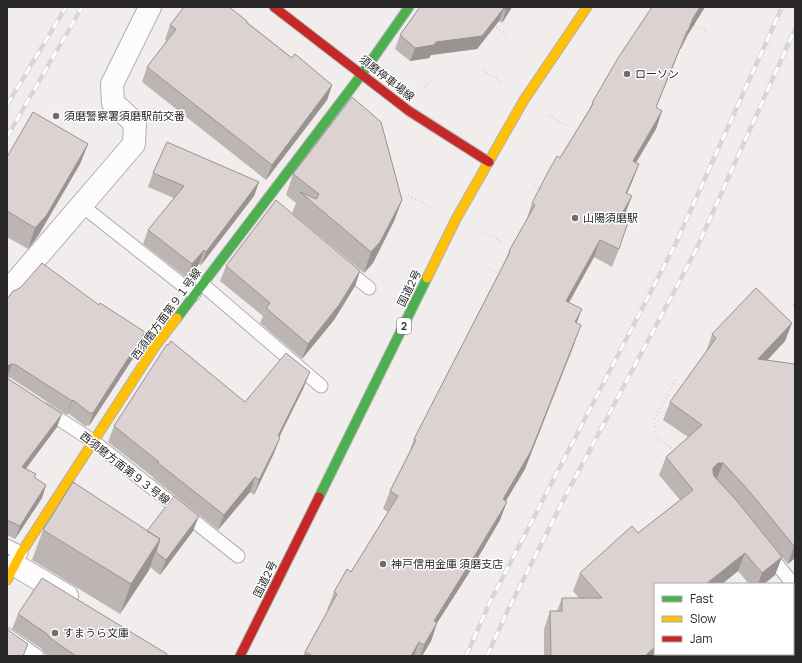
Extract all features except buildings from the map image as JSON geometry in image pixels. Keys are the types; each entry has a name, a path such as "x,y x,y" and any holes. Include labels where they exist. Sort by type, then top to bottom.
{"main road":[{"name":"須磨停車場線","path":"274,7 409,111 489,162"},
{"name":"西須磨方面第９１号線","path":"12,561 93,442 154,348 362,74 409,7"},
{"name":"国道2号","path":"240,656 456,219 524,100 587,7"}],"street":[{"path":"7,292 134,144 135,123 113,103 112,84 150,7"},
{"path":"12,561 84,606"}],"lane":[{"path":"266,201 278,212"},
{"path":"81,205 198,289 321,386"},
{"path":"332,258 369,288"},
{"name":"西須磨方面第９３号線","path":"34,402 93,442 238,556"},
{"path":"761,543 792,583"},
{"path":"7,635 37,656"}],"path":[{"path":"488,21 507,35"},
{"path":"687,23 708,32"},
{"path":"534,186 542,190"},
{"path":"489,268 502,276"},
{"path":"676,378 654,420 656,436 680,456"}],"railway":[{"path":"7,105 66,7"},
{"path":"7,137 82,7"},
{"path":"466,656 490,602 675,245 782,7"},
{"path":"487,656 507,612 566,495 695,252 795,29"}],"traffic: fast":[{"path":"177,318 362,74 409,7"},
{"path":"319,497 427,278"}],"traffic: slow":[{"path":"427,278 456,219 524,100 587,7"},
{"path":"7,580 21,553 154,348 177,318"}],"traffic: jam":[{"path":"274,7 409,111 489,162"},
{"path":"240,656 319,497"}],"place":[{"name":"ローソン","path":"627,74"},
{"name":"須磨警察署須磨駅前交番","path":"56,116"},
{"name":"山陽須磨駅","path":"575,218"},
{"name":"神戸信用金庫 須磨支店","path":"383,564"},
{"name":"すまうら文庫","path":"55,633"}]}
